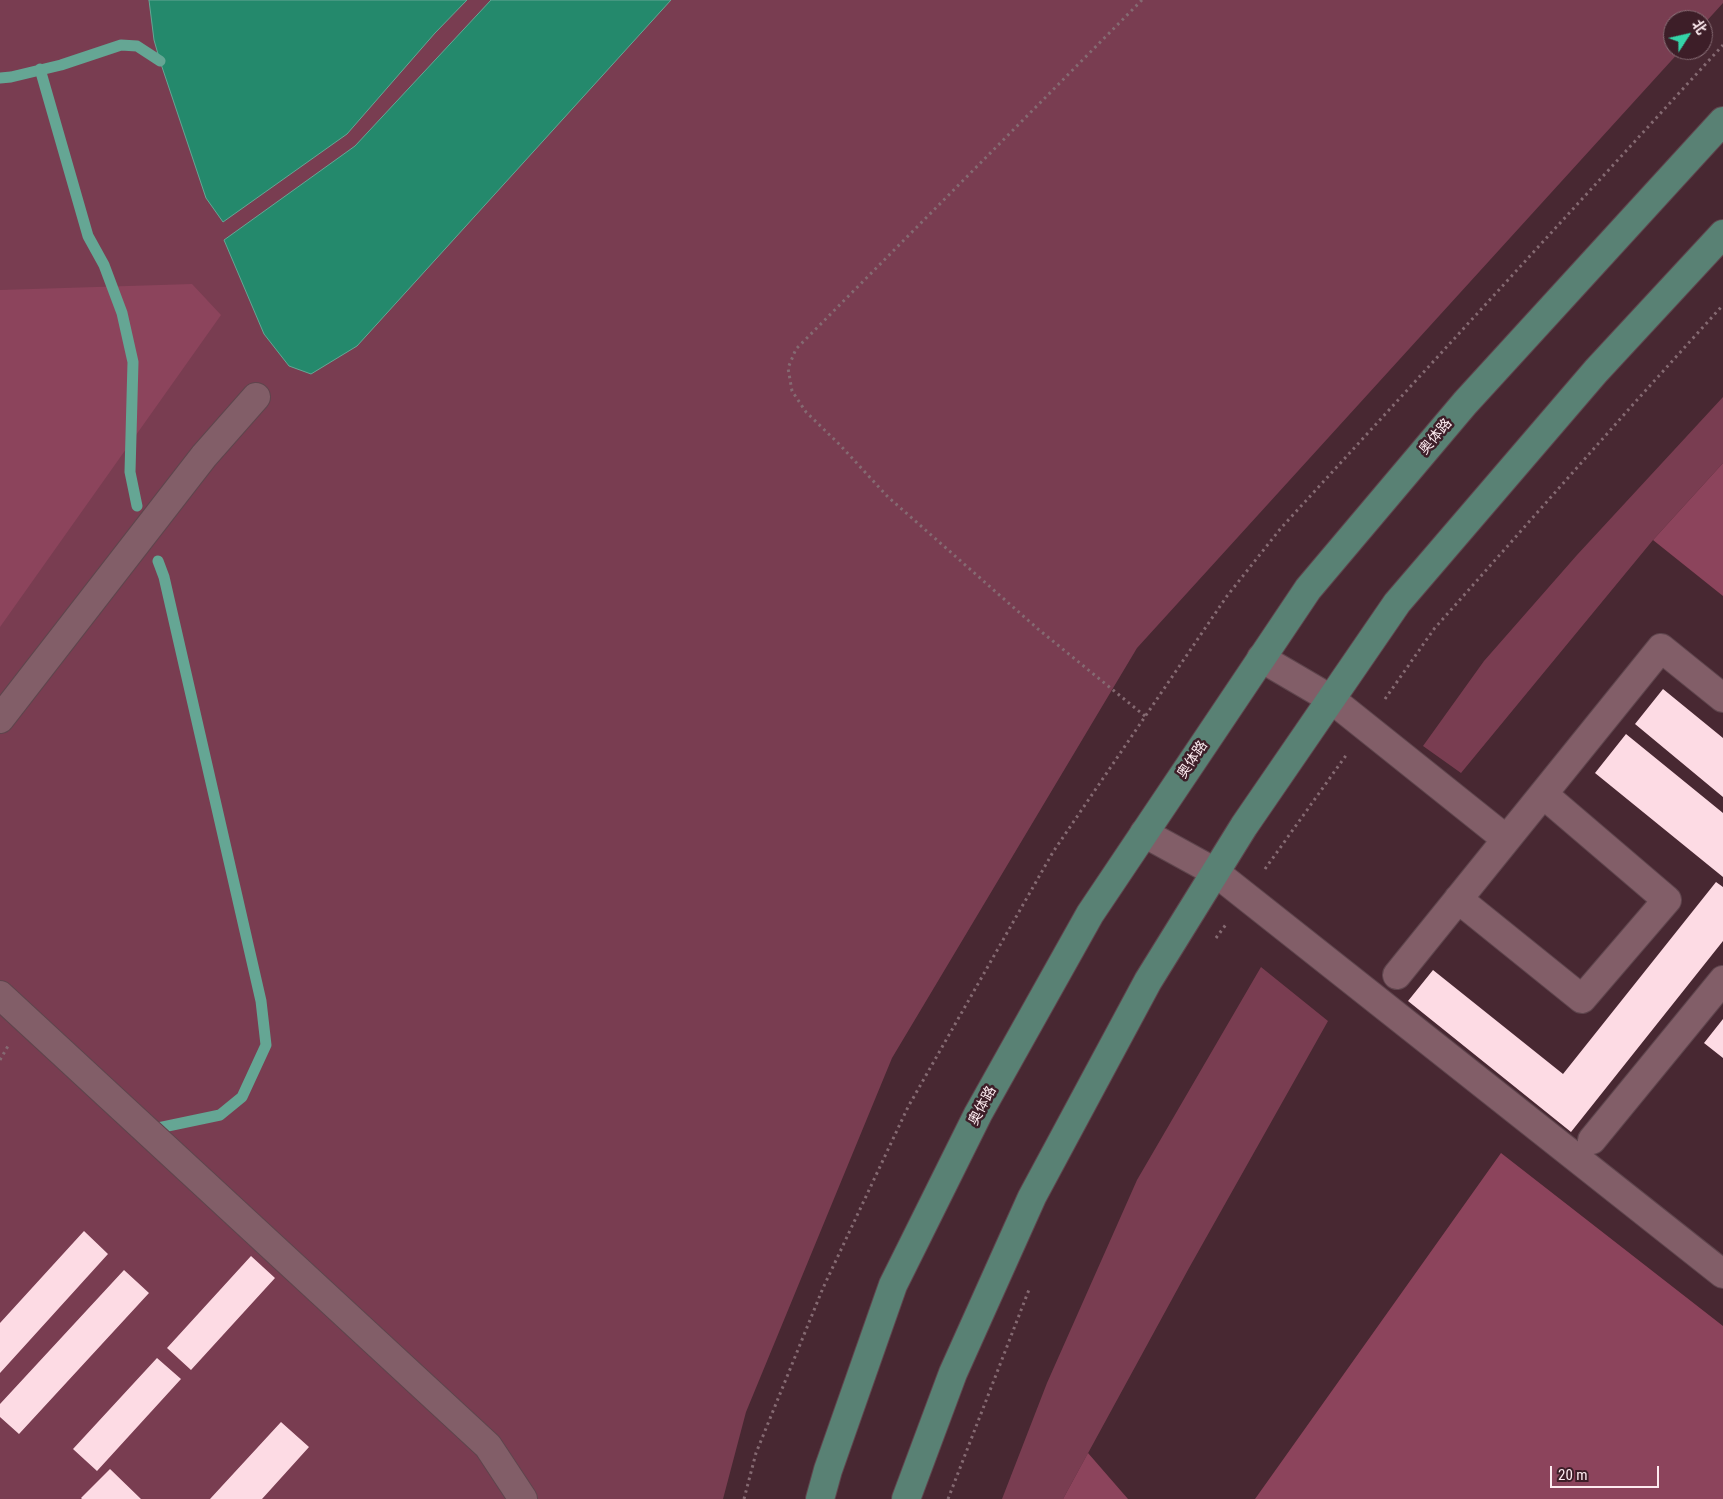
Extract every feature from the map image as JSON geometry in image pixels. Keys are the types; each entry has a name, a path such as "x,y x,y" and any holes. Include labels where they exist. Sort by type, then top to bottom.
{"main road":[{"name":"奥体路","path":"820,1499 828,1470 897,1276 978,1114 1090,914 1308,589 1465,403 1723,121"},
{"path":"906,1499 953,1373 1032,1197 1148,981 1244,826 1397,603 1596,371 1723,234"}],"lane":[{"path":"0,719 204,456 256,397"},
{"path":"1396,975 1661,648 1723,698"},
{"path":"1261,658 1331,699 1506,840"},
{"path":"1458,899 1582,999 1666,900 1543,794"},
{"path":"1144,834 1215,872 1723,1274"},
{"path":"1592,1140 1723,980"},
{"path":"0,994 488,1446 523,1499"}],"path":[{"path":"1142,0 796,349 788,368 792,391 806,412 840,445 888,497 1038,629 1145,716"},
{"path":"1212,944 1434,629 1630,407 1723,305"},
{"path":"948,1499 1033,1279"}],"shaded area":[{"path":"0,0 1723,0 1723,3 1713,14 1713,10 1663,10 1663,60 1672,60 1137,648 892,1058 746,1412 723,1499 0,1499"},
{"path":"149,0 467,0 435,33 347,134 223,222 206,198 160,61 154,40"},
{"path":"491,0 671,0 357,346 311,374 289,366 264,334 224,240 355,146"},
{"path":"192,284 221,315 0,627 0,290"},
{"path":"1723,397 1723,463 1653,540 1461,773 1423,746 1484,661 1577,555"},
{"path":"1723,463 1723,596 1653,540"},
{"path":"1261,967 1328,1021 1189,1268 1063,1499 1002,1499 1047,1383 1137,1180"},
{"path":"1501,1153 1723,1326 1723,1499 1255,1499"},
{"path":"1088,1453 1128,1499 1063,1499"}],"building":[{"path":"1663,689 1723,738 1723,797 1635,724"},
{"path":"1626,734 1723,813 1723,877 1595,773"},
{"path":"1716,882 1723,887 1723,941 1571,1132 1408,1001 1433,970 1563,1074"},
{"path":"1723,1019 1723,1058 1704,1043"},
{"path":"84,1231 108,1254 0,1373 0,1323"},
{"path":"251,1256 275,1278 191,1370 167,1348"},
{"path":"124,1270 149,1293 19,1434 0,1417 0,1404"},
{"path":"157,1358 181,1379 97,1471 73,1449"},
{"path":"281,1422 309,1447 262,1499 210,1499"},
{"path":"110,1469 141,1499 82,1499"}],"waterway":[{"path":"0,78 61,65 121,45 137,46 160,61"},
{"path":"40,69 88,236 104,265 122,313 133,362 130,472 137,506"},
{"path":"158,561 164,577 261,1001 266,1045 242,1097 220,1115 158,1128"}]}
